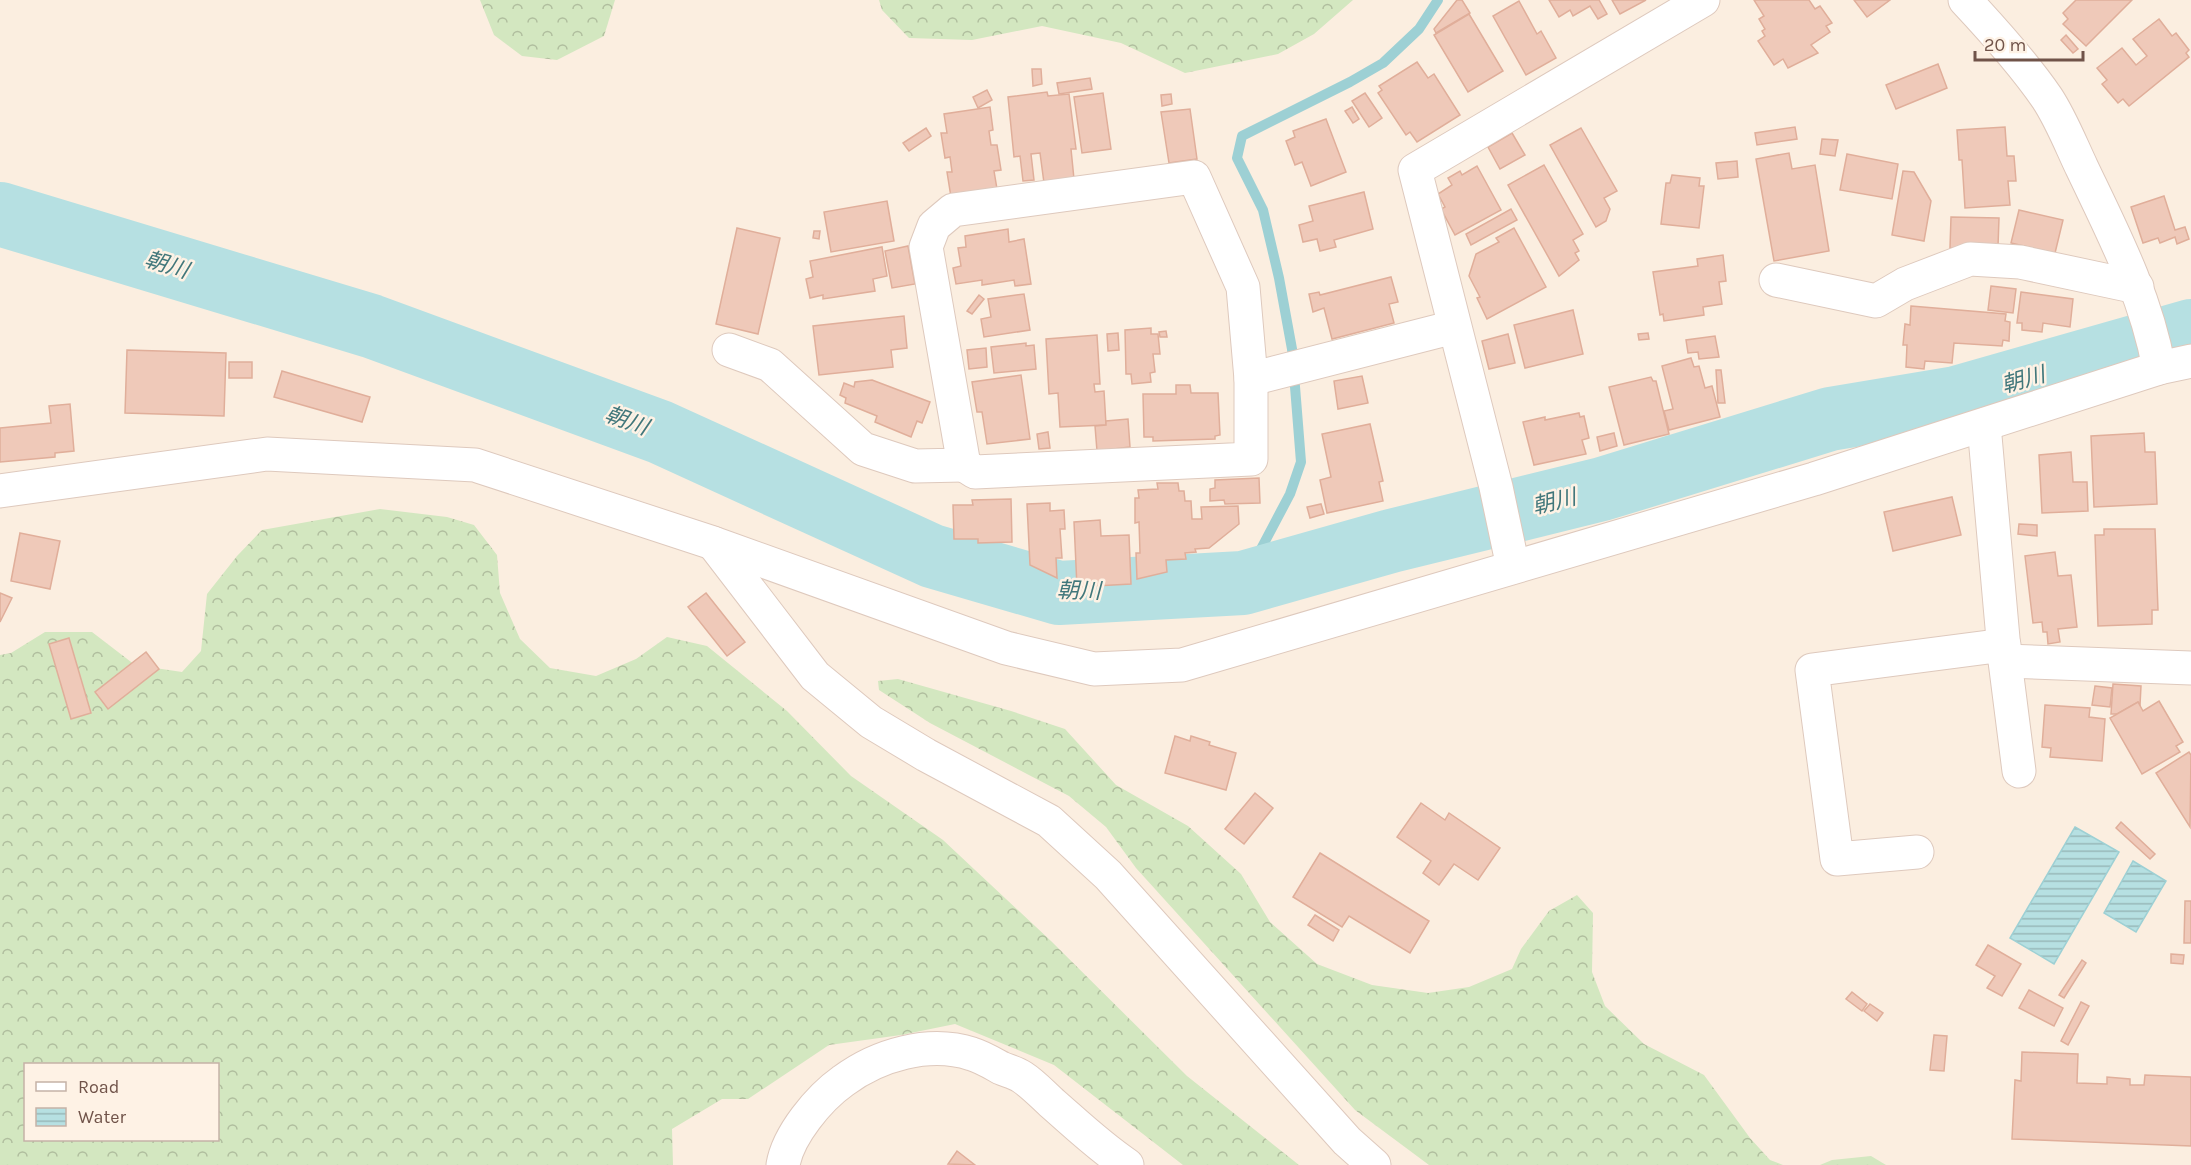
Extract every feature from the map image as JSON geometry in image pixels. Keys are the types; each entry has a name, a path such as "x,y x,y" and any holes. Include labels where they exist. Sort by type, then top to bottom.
{"street":[{"path":"1513,567 1496,487 1414,170 1703,0"},
{"path":"1965,0 2023,64 2049,100 2120,247 2140,297 2157,360"},
{"path":"729,350 770,365 863,449 915,466 964,465 975,472 1251,459 1262,376 1243,287 1194,177 953,210 934,226 926,247 964,465"},
{"path":"1776,280 1876,301 1905,284 1970,259 2020,262 2140,297"},
{"path":"1262,376 1454,327"},
{"path":"0,491 267,454 475,465 713,543 1006,648 1094,669 1182,665 1814,479 1984,425 2157,360 2191,361"},
{"path":"1984,425 2005,653 2019,771"},
{"path":"713,543 815,676 871,722 916,750 1049,821 1108,875 1347,1141 1374,1165"},
{"path":"1917,852 1837,859 1812,670 2005,653 2191,668"},
{"path":"783,1165 785,1156 798,1131 815,1107 834,1088 858,1070 885,1058 907,1052 941,1050 971,1054 1023,1077 1105,1150 1127,1165"}],"green space":[{"path":"480,0 615,0 604,36 557,60 522,56 494,35"},
{"path":"879,0 1353,0 1314,34 1278,54 1185,73 1121,43 1042,26 972,40 909,38 882,10"},
{"path":"380,509 447,517 474,525 497,555 500,593 520,639 550,668 596,676 636,659 667,637 707,646 787,711 851,776 943,840 1051,941 1187,1076 1299,1165 1183,1165 1054,1065 955,1024 901,1035 829,1045 748,1099 722,1099 672,1129 673,1165 0,1165 0,655 11,653 45,632 92,632 135,665 182,672 201,651 207,594 237,556 262,530"},
{"path":"898,679 1065,729 1116,785 1188,826 1241,874 1270,922 1317,964 1372,985 1428,993 1469,987 1512,969 1521,949 1549,911 1577,895 1593,913 1592,972 1605,1006 1644,1044 1704,1075 1750,1138 1770,1160 1783,1165 1429,1165 1355,1110 1136,868 1106,827 1069,796 930,723 879,690 878,681"},
{"path":"1871,1156 1886,1165 1820,1165 1832,1160"}],"water":[{"path":"2075,827 2119,852 2054,964 2010,938"},
{"path":"2133,861 2166,881 2136,932 2104,913"}],"building":[{"path":"1457,0 1462,0 1470,13 1436,33 1434,29"},
{"path":"1549,0 1599,0 1607,14 1598,19 1590,6 1573,16 1570,10 1559,17"},
{"path":"1612,0 1646,0 1620,14"},
{"path":"1754,0 1809,0 1815,9 1820,6 1832,23 1826,26 1830,32 1811,45 1818,53 1788,68 1783,59 1774,65 1758,41 1765,36 1762,31 1765,29 1759,19 1764,16"},
{"path":"1854,0 1890,0 1867,17"},
{"path":"2076,0 2132,0 2086,46 2063,24 2068,19 2063,13"},
{"path":"1519,1 1537,34 1541,31 1556,58 1526,75 1493,16"},
{"path":"1469,14 1503,71 1468,92 1434,35"},
{"path":"2159,19 2172,36 2176,33 2189,50 2186,53 2189,57 2129,106 2123,99 2118,103 2102,84 2107,80 2097,68 2122,48 2136,65 2147,56 2133,39"},
{"path":"2066,35 2078,49 2073,53 2061,40"},
{"path":"1417,62 1428,78 1434,74 1460,115 1417,142 1410,132 1406,135 1378,93 1382,90 1379,86"},
{"path":"1938,64 1947,88 1896,109 1886,85"},
{"path":"1032,69 1041,69 1042,84 1033,86"},
{"path":"1090,78 1092,89 1059,94 1057,83"},
{"path":"987,90 992,100 978,108 973,97"},
{"path":"1047,92 1048,96 1069,94 1076,149 1071,149 1074,179 1044,183 1040,153 1031,154 1034,180 1023,181 1020,156 1014,157 1008,97"},
{"path":"1103,93 1111,149 1082,153 1074,97"},
{"path":"1365,93 1382,118 1369,127 1352,101"},
{"path":"1171,94 1172,104 1162,106 1161,95"},
{"path":"990,107 993,130 989,131 991,145 997,145 1001,170 994,171 997,189 951,197 947,172 952,172 950,157 945,158 941,133 947,133 944,114"},
{"path":"1352,107 1359,119 1353,123 1345,111"},
{"path":"1190,109 1197,159 1169,163 1161,112"},
{"path":"1326,119 1346,172 1311,186 1302,162 1295,165 1286,141 1295,137 1293,131"},
{"path":"1795,127 1797,139 1757,145 1755,133"},
{"path":"2005,127 2007,156 2014,156 2016,181 2008,181 2010,205 1965,208 1962,160 1959,160 1957,130"},
{"path":"926,128 931,136 909,151 903,143"},
{"path":"1581,128 1617,191 1604,198 1610,209 1606,221 1596,227 1550,145"},
{"path":"1512,133 1525,155 1500,169 1488,147"},
{"path":"1822,139 1838,140 1835,156 1820,154"},
{"path":"1789,153 1792,169 1815,165 1829,251 1774,261 1756,159"},
{"path":"1847,154 1898,164 1892,199 1840,190"},
{"path":"1737,161 1738,177 1718,179 1716,163"},
{"path":"1544,165 1583,234 1573,240 1579,251 1575,253 1579,260 1559,276 1508,185"},
{"path":"1477,166 1501,210 1455,235 1441,209 1445,207 1438,194 1452,185 1448,178 1460,171 1462,175"},
{"path":"1903,171 1914,172 1931,201 1924,241 1892,235"},
{"path":"1672,175 1700,178 1699,186 1704,186 1699,228 1661,224 1666,183 1670,183"},
{"path":"1364,192 1373,229 1334,240 1336,247 1320,251 1317,239 1303,242 1299,225 1313,221 1309,206"},
{"path":"2164,196 2175,230 2185,227 2189,239 2177,244 2175,237 2160,243 2158,238 2143,243 2131,207"},
{"path":"887,201 894,241 831,252 824,212"},
{"path":"1511,209 1517,220 1471,245 1466,234"},
{"path":"2019,210 2063,220 2055,253 2011,243"},
{"path":"1951,217 1999,218 1998,246 1976,249 1950,248"},
{"path":"737,228 780,238 758,334 716,324"},
{"path":"1514,228 1546,287 1487,319 1477,298 1480,297 1469,276 1476,254 1499,242 1496,238"},
{"path":"1008,229 1009,242 1024,239 1031,284 1015,286 1014,280 982,285 982,280 956,284 953,268 961,266 958,248 966,247 965,236"},
{"path":"814,231 820,231 819,239 813,238"},
{"path":"908,246 915,284 892,288 885,251"},
{"path":"882,247 887,276 873,279 875,291 823,299 823,295 810,298 806,279 813,277 810,261"},
{"path":"1723,255 1726,281 1719,282 1722,304 1703,307 1704,315 1664,321 1663,314 1660,315 1653,272 1698,266 1697,259"},
{"path":"1391,277 1398,302 1389,304 1394,323 1332,339 1324,308 1313,312 1309,294 1319,292 1320,295"},
{"path":"1991,286 2016,289 2013,313 1988,310"},
{"path":"2021,292 2073,299 2070,327 2043,323 2042,332 2022,330 2022,323 2017,323"},
{"path":"1024,294 1030,330 984,337 981,319 991,317 988,299"},
{"path":"979,295 984,299 972,314 967,311"},
{"path":"1911,306 2006,314 2005,321 2010,322 2009,341 2003,340 2002,346 1954,343 1952,363 1925,361 1924,369 1906,367 1907,345 1903,345 1905,324 1910,325"},
{"path":"1573,310 1583,354 1525,368 1514,325"},
{"path":"904,316 907,348 891,350 893,367 819,375 813,326"},
{"path":"1151,328 1151,334 1158,334 1160,354 1153,354 1155,372 1150,373 1151,382 1132,384 1131,374 1126,374 1125,330"},
{"path":"1166,331 1167,337 1160,337 1159,332"},
{"path":"1118,333 1119,350 1108,351 1107,334"},
{"path":"1648,333 1649,339 1639,340 1638,334"},
{"path":"1508,334 1515,363 1489,369 1482,341"},
{"path":"1097,335 1100,384 1094,384 1095,392 1104,391 1106,425 1060,427 1058,393 1049,394 1046,339"},
{"path":"1715,336 1719,357 1699,359 1698,352 1688,353 1686,340"},
{"path":"1026,343 1026,346 1034,345 1036,369 994,373 991,347"},
{"path":"986,348 987,367 969,369 967,350"},
{"path":"127,350 226,353 224,416 125,413"},
{"path":"1691,358 1694,367 1699,366 1705,388 1712,386 1720,417 1669,430 1664,411 1673,409 1662,366"},
{"path":"229,362 252,362 252,378 229,378"},
{"path":"1716,370 1721,370 1725,403 1718,403"},
{"path":"282,371 370,397 362,422 274,397"},
{"path":"1021,375 1030,439 987,444 982,412 977,412 972,382"},
{"path":"1362,376 1368,403 1338,409 1334,381"},
{"path":"1651,377 1653,381 1656,381 1669,434 1624,445 1609,387"},
{"path":"872,380 930,402 922,423 917,421 911,437 875,422 877,416 845,403 846,398 840,395 844,383 854,387 855,382"},
{"path":"1176,385 1190,385 1191,393 1218,393 1220,435 1215,436 1215,439 1153,441 1153,437 1144,437 1143,394 1176,394"},
{"path":"70,404 74,451 55,453 55,457 0,462 0,428 51,423 49,406"},
{"path":"1579,413 1580,417 1584,416 1589,438 1582,440 1586,454 1534,465 1523,422"},
{"path":"1128,419 1130,447 1097,451 1095,426 1106,425 1106,421"},
{"path":"1370,424 1383,481 1379,482 1383,501 1327,513 1320,480 1331,477 1322,434"},
{"path":"1048,432 1050,448 1039,449 1037,434"},
{"path":"1614,433 1617,446 1600,451 1597,437"},
{"path":"2144,433 2145,452 2155,452 2157,504 2094,507 2091,436"},
{"path":"2071,452 2073,482 2087,482 2088,511 2042,513 2039,455"},
{"path":"1259,478 1260,503 1225,504 1224,500 1210,501 1210,489 1215,488 1215,480"},
{"path":"1157,483 1178,483 1179,491 1184,491 1185,501 1191,501 1192,519 1202,519 1201,507 1238,506 1239,524 1209,548 1195,549 1196,552 1185,553 1186,559 1166,560 1167,572 1137,579 1136,553 1140,553 1139,522 1135,523 1135,498 1139,498 1138,490 1158,489"},
{"path":"1952,497 1961,535 1893,551 1884,512"},
{"path":"1011,499 1012,542 978,543 978,539 954,539 953,505 973,505 972,500"},
{"path":"1050,503 1050,511 1064,510 1065,529 1060,529 1062,558 1056,558 1057,578 1030,565 1027,504"},
{"path":"1321,504 1324,514 1310,518 1307,507"},
{"path":"1100,520 1101,536 1129,535 1131,584 1077,587 1074,522"},
{"path":"2019,524 2037,525 2037,536 2018,534"},
{"path":"2104,529 2155,529 2158,610 2152,610 2152,624 2098,626 2095,535 2104,535"},
{"path":"20,533 60,541 50,589 11,581"},
{"path":"2055,552 2058,576 2071,575 2077,627 2058,629 2060,642 2048,644 2047,632 2043,632 2042,622 2033,623 2025,556"},
{"path":"0,593 12,598 0,622"},
{"path":"706,593 745,642 727,656 688,607"},
{"path":"69,638 91,713 71,719 49,644"},
{"path":"146,652 159,669 108,709 95,692"},
{"path":"2113,684 2141,686 2140,705 2138,702 2117,714 2111,714"},
{"path":"2095,686 2112,688 2110,707 2092,705"},
{"path":"2159,701 2183,742 2176,746 2180,752 2142,774 2110,718 2138,702 2143,711"},
{"path":"2045,705 2090,708 2089,717 2105,719 2102,761 2050,757 2051,748 2042,747"},
{"path":"1175,736 1190,741 1191,736 1210,742 1209,745 1236,753 1226,790 1165,773"},
{"path":"2189,752 2191,755 2190,827 2156,773"},
{"path":"1255,793 1273,808 1244,844 1225,829"},
{"path":"1421,803 1445,820 1449,813 1500,848 1478,880 1454,864 1439,885 1423,873 1431,861 1397,837"},
{"path":"2121,822 2155,854 2150,859 2116,828"},
{"path":"1320,853 1429,921 1410,953 1349,916 1342,927 1293,897"},
{"path":"2185,901 2191,901 2191,943 2184,943"},
{"path":"1315,915 1339,930 1333,941 1308,925"},
{"path":"1988,945 2021,964 2002,996 1987,988 1995,976 1976,965"},
{"path":"2171,954 2184,955 2183,964 2171,963"},
{"path":"2082,960 2086,963 2064,998 2059,995"},
{"path":"2029,990 2063,1008 2054,1026 2019,1008"},
{"path":"1852,992 1867,1004 1862,1011 1846,999"},
{"path":"2081,1002 2089,1006 2068,1045 2061,1041"},
{"path":"1870,1004 1883,1013 1877,1021 1864,1011"},
{"path":"1934,1035 1947,1036 1944,1071 1930,1070"},
{"path":"2022,1052 2078,1054 2077,1083 2107,1084 2107,1077 2130,1079 2130,1085 2144,1085 2145,1075 2191,1077 2191,1146 2012,1139 2015,1080 2021,1081"},
{"path":"957,1151 975,1165 948,1164"}],"waterway":[{"path":"1243,583 1290,494 1301,462 1292,349 1263,210 1237,158 1242,136 1383,63 1419,29 1438,0"},
{"name":"朝川","path":"0,214 371,326 660,432 932,556 1059,593 1243,583 1391,541 1602,489 1830,419 1956,398 2191,331"}]}
